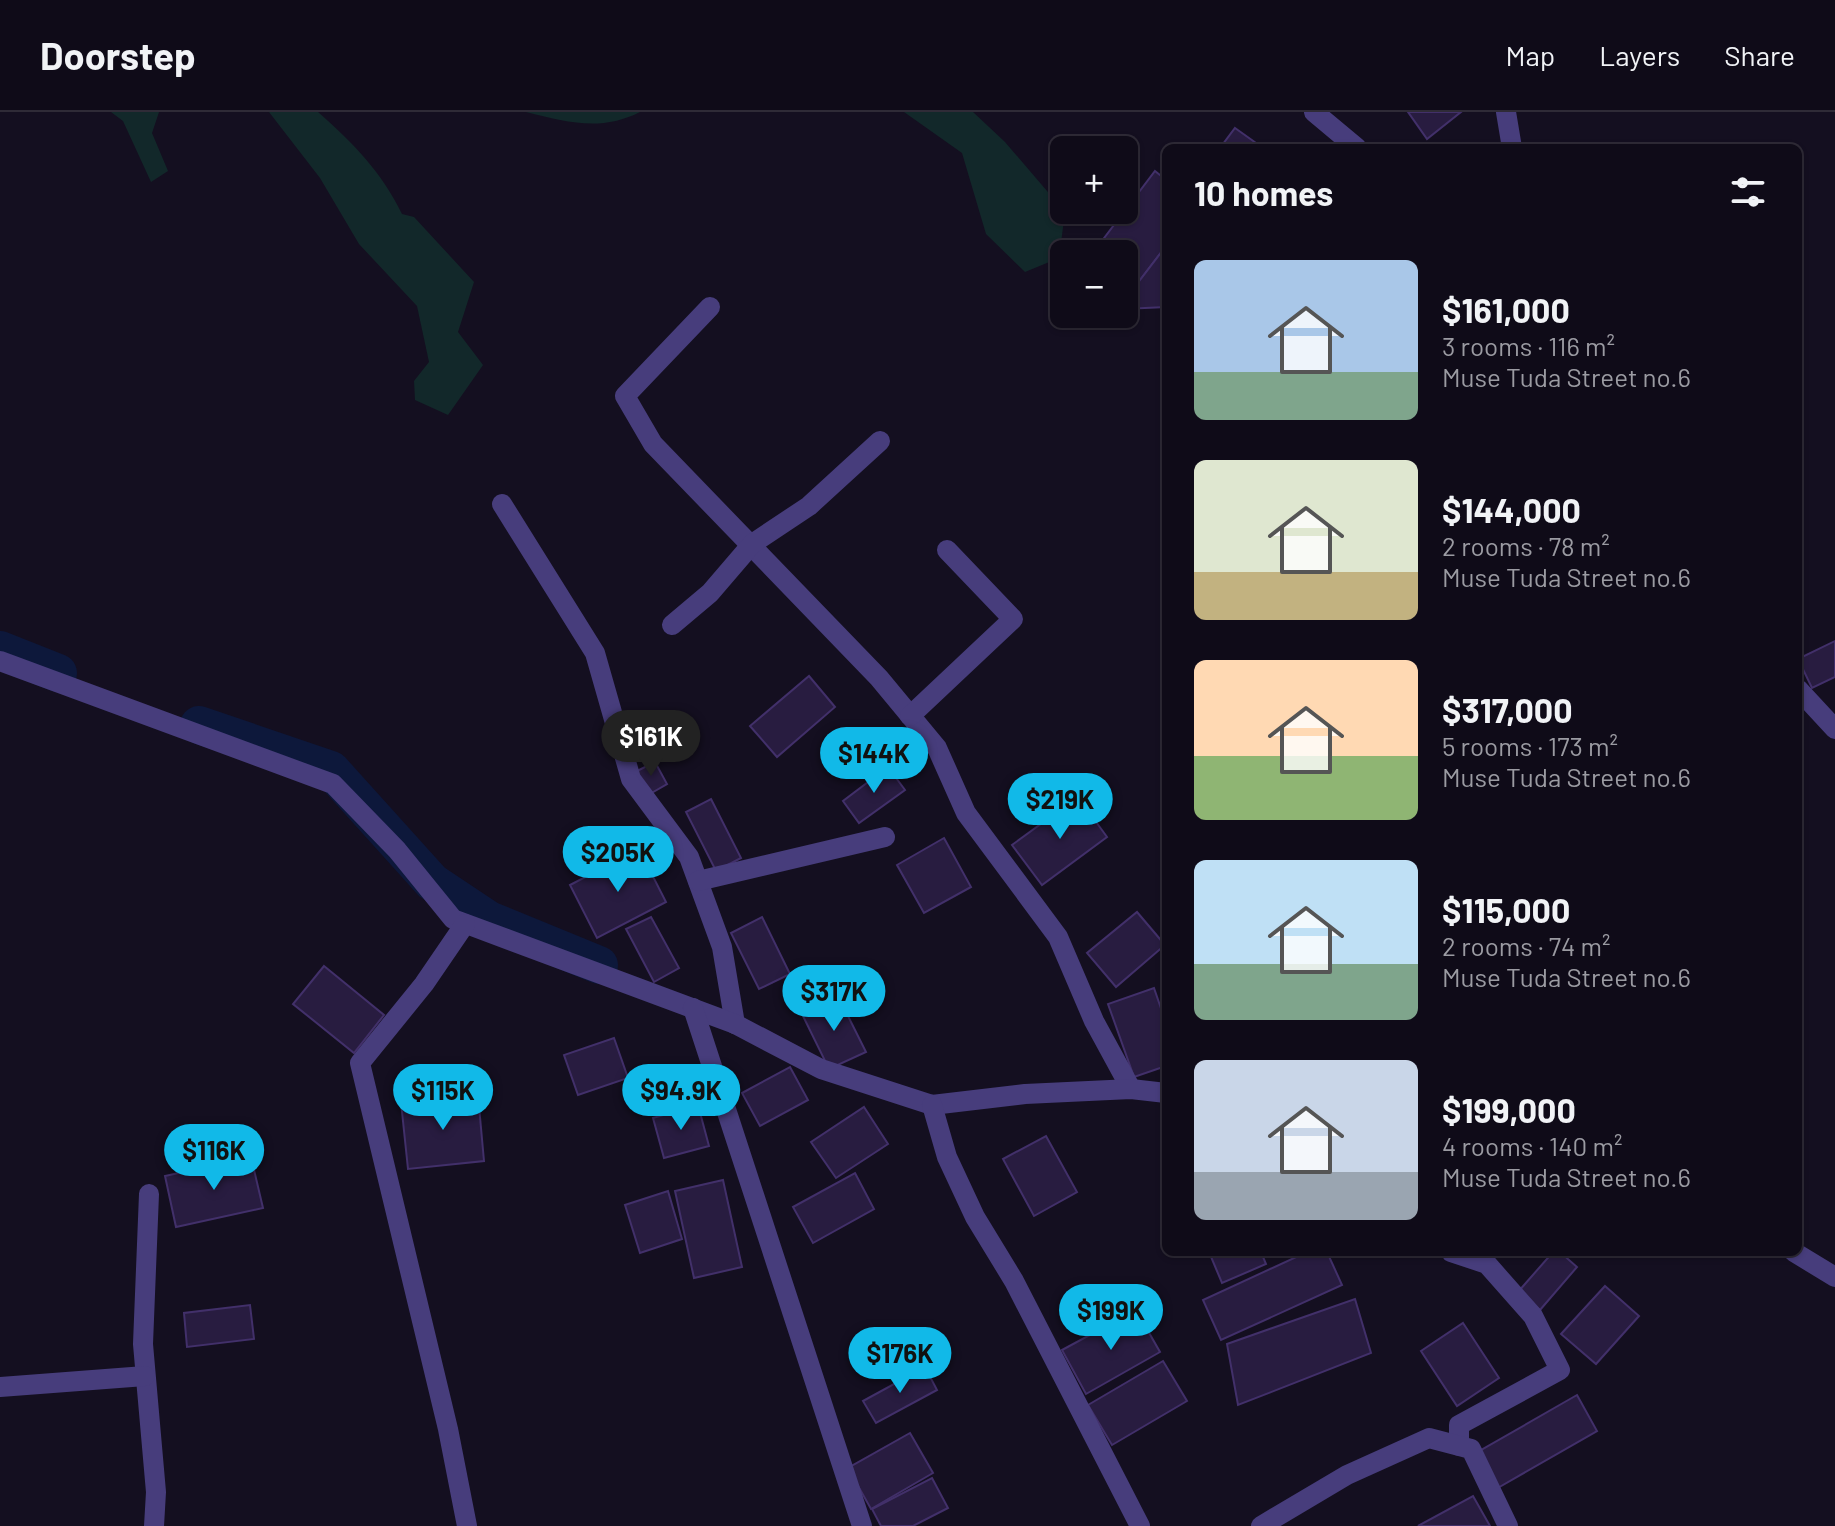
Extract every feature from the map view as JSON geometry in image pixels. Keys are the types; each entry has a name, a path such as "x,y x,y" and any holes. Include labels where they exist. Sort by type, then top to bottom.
{"street":[{"path":"1314,112 1352,144"},
{"path":"1506,112 1511,144"},
{"path":"710,307 625,396 653,444 879,678 937,748 966,813 1058,937 1094,1021 1131,1089"},
{"path":"672,625 710,593 752,544 809,506 880,441"},
{"path":"502,504 595,653 631,779 689,857 722,947 735,1024"},
{"path":"910,716 1013,619 947,550"},
{"path":"0,661 333,784 397,850 453,919 735,1024 821,1069 932,1105 1025,1094 1131,1089 1162,1093"},
{"path":"1802,693 1835,729"},
{"path":"698,881 885,837"},
{"path":"465,924 424,984 360,1063 448,1429 467,1526"},
{"path":"693,1008 862,1526"},
{"path":"932,1105 947,1157 975,1217 1014,1281 1140,1526"},
{"path":"149,1194 143,1344 156,1492 154,1526"},
{"path":"1459,1446 1459,1425 1560,1370 1533,1316 1487,1264 1463,1256"},
{"path":"1801,1256 1835,1277"},
{"path":"0,1387 145,1376"},
{"path":"1261,1526 1347,1475 1429,1438 1471,1449 1508,1526"}],"green space":[{"path":"111,112 159,112 152,133 168,171 151,182 123,121"},
{"path":"269,112 318,112 365,158 402,214 414,217 474,282 458,332 483,365 448,415 415,400 414,381 429,362 417,306 359,244 320,178"},
{"path":"526,112 640,112 612,122 584,123"},
{"path":"904,112 973,112 1005,142 1050,194 1050,224 1063,224 1061,240 1050,240 1050,262 1025,272 986,234 962,153"}],"building":[{"path":"1408,112 1461,112 1427,139"},
{"path":"1235,128 1257,144 1223,144"},
{"path":"1155,171 1162,177 1162,251 1138,283 1138,240 1103,240 1115,224 1138,224 1138,193"},
{"path":"1162,251 1162,307 1138,308 1138,283"},
{"path":"1835,641 1835,677 1812,688 1802,667 1802,657"},
{"path":"809,676 835,707 777,757 750,726"},
{"path":"655,762 667,784 648,795 635,772"},
{"path":"888,767 905,790 859,823 843,801"},
{"path":"1078,797 1107,837 1042,885 1012,845"},
{"path":"711,799 741,858 716,871 686,812"},
{"path":"944,838 971,887 924,913 897,865"},
{"path":"639,849 666,902 597,938 570,885"},
{"path":"1137,912 1162,941 1162,948 1116,987 1087,953"},
{"path":"651,917 679,968 654,982 626,929"},
{"path":"762,917 790,974 759,989 731,933"},
{"path":"324,966 384,1015 354,1053 293,1004"},
{"path":"1154,988 1162,1011 1162,1067 1134,1077 1108,1004"},
{"path":"838,996 866,1052 829,1069 802,1014"},
{"path":"614,1038 628,1078 578,1095 564,1055"},
{"path":"790,1067 808,1100 760,1126 742,1093"},
{"path":"478,1095 484,1161 408,1169 401,1102"},
{"path":"698,1105 709,1146 664,1158 653,1118"},
{"path":"864,1107 888,1144 836,1178 811,1142"},
{"path":"1046,1136 1077,1192 1034,1216 1003,1159"},
{"path":"251,1157 263,1208 176,1227 165,1176"},
{"path":"855,1173 874,1209 813,1243 793,1207"},
{"path":"723,1180 742,1267 694,1278 675,1191"},
{"path":"668,1191 682,1239 640,1253 625,1205"},
{"path":"1211,1256 1263,1256 1266,1264 1222,1283"},
{"path":"1298,1256 1329,1256 1342,1285 1221,1340 1203,1300"},
{"path":"1550,1256 1565,1256 1577,1267 1540,1310 1518,1292"},
{"path":"1605,1286 1639,1316 1596,1364 1561,1334"},
{"path":"1355,1299 1371,1353 1238,1405 1227,1344"},
{"path":"250,1305 254,1339 187,1347 184,1313"},
{"path":"1136,1310 1160,1352 1086,1394 1062,1350"},
{"path":"1463,1323 1499,1378 1457,1406 1421,1351"},
{"path":"1163,1361 1187,1401 1112,1445 1088,1405"},
{"path":"925,1367 937,1390 876,1423 863,1401"},
{"path":"1577,1395 1597,1431 1496,1489 1476,1453"},
{"path":"910,1433 933,1473 871,1509 848,1468"},
{"path":"932,1478 948,1508 913,1526 881,1526 872,1509"},
{"path":"1473,1496 1490,1526 1418,1526"}],"waterway":[{"path":"0,650 58,673"},
{"path":"199,725 331,770 432,882 489,920 599,965"}]}
